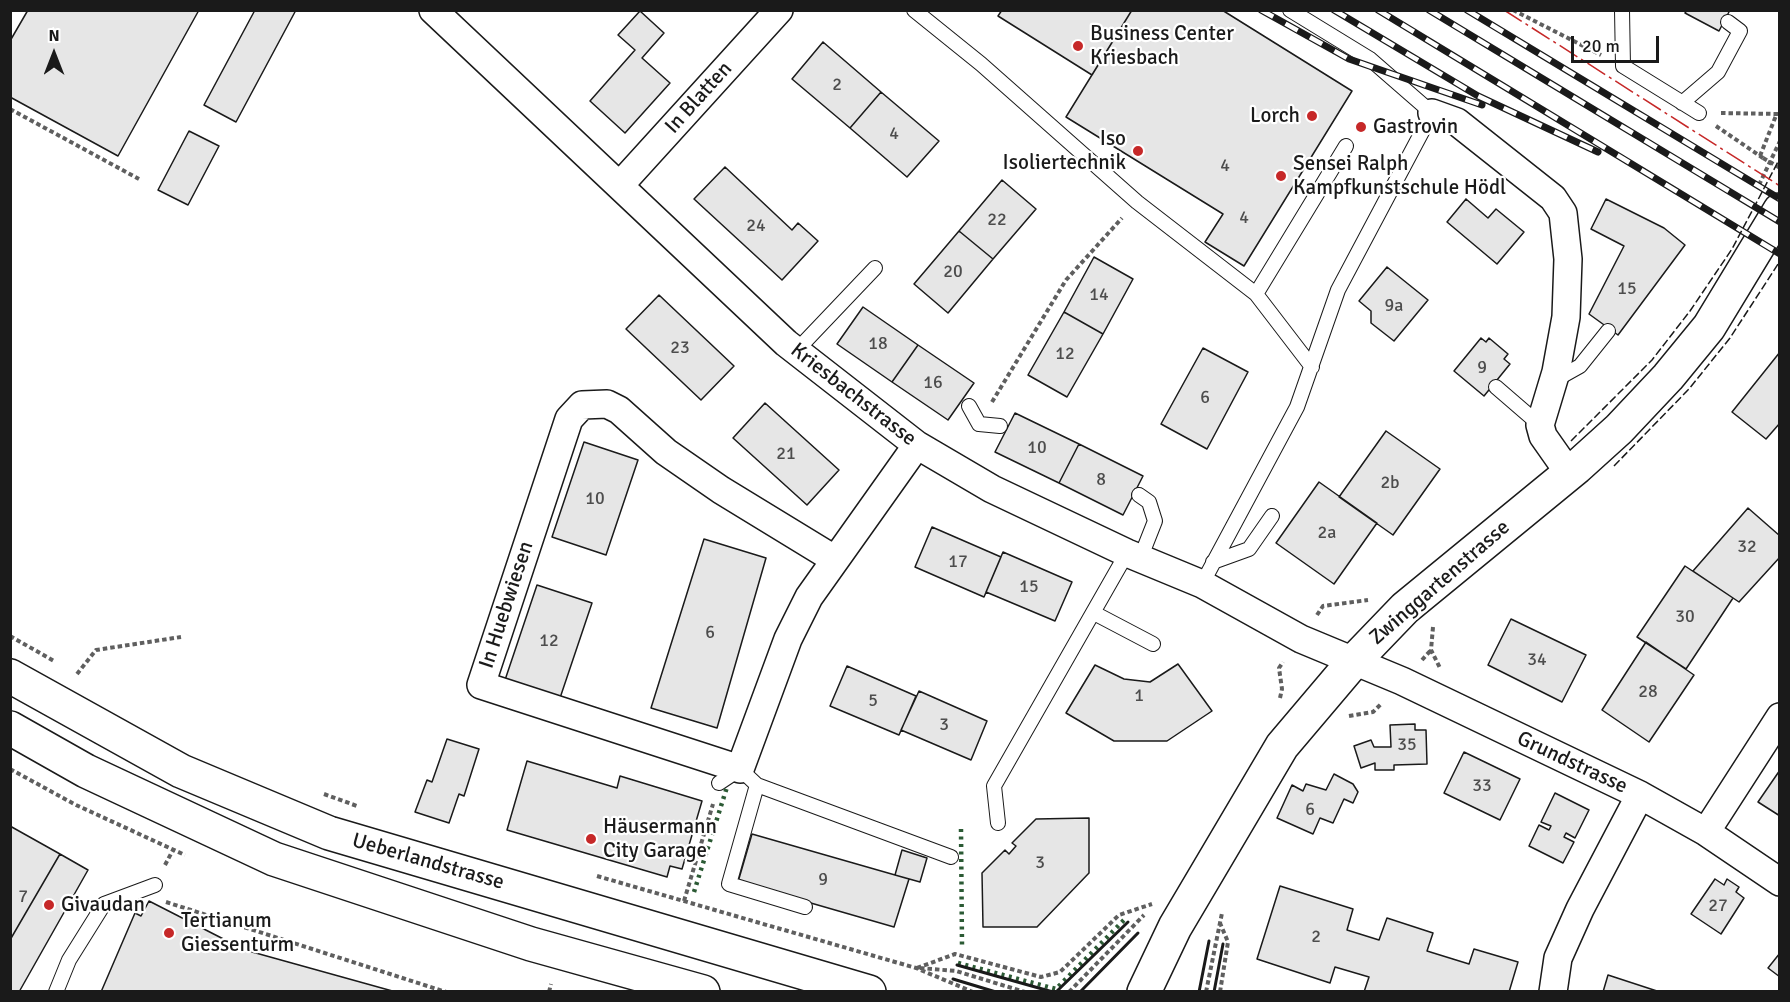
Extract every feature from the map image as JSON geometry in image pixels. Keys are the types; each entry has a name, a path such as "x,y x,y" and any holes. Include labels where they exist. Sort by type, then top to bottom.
{"main road":[{"name":"Zwinggartenstrasse","path":"1144,992 1175,927 1282,746 1354,661 1405,608 1569,473 1627,421 1668,377 1709,327 1779,210"},
{"name":"Ueberlandstrasse","path":"10,676 181,771 329,833 869,992"},
{"name":"Ueberlandstrasse","path":"10,729 86,771 274,859 531,944 703,992"}],"street":[{"name":"Kriesbachstrasse","path":"433,10 796,351 916,445 992,489 1134,556 1207,573 1301,639 1354,661"},
{"name":"In Blatten","path":"620,185 779,10"},
{"path":"1432,113 1457,122 1553,198 1563,213 1567,229 1568,287 1564,327 1553,381 1540,425 1543,436 1569,473"},
{"name":"In Huebwiesen","path":"739,779 481,686 569,419 582,405 593,403 607,404 619,410 666,452 834,559"},
{"path":"739,779 788,639 809,597 916,445"},
{"name":"Grundstrasse","path":"1354,661 1402,681 1640,795 1707,832 1779,882"},
{"path":"1707,832 1779,717"},
{"path":"1553,992 1558,958 1580,909 1640,795"}],"lane":[{"path":"914,10 981,64 1137,202 1256,294 1312,367"},
{"path":"1207,573 1297,407 1338,290 1432,113 1370,59 1290,10"},
{"path":"1622,10 1623,66 1699,113"},
{"path":"1682,103 1718,72 1740,31 1728,22"},
{"path":"1256,294 1346,146"},
{"path":"796,351 875,268"},
{"path":"1553,381 1580,366 1608,332"},
{"path":"1496,387 1540,425"},
{"path":"969,406 979,424 1000,426"},
{"path":"998,824 994,786 1094,613 1134,556 1155,521 1149,502 1139,495"},
{"path":"1207,573 1249,549 1272,516"},
{"path":"1094,613 1153,644"},
{"path":"805,907 729,884 739,779 951,857"},
{"path":"56,992 69,960 104,904 155,885"}],"path":[{"path":"1513,10 1623,66"},
{"path":"10,109 139,179"},
{"path":"1699,113 1778,114 1761,157"},
{"path":"1699,113 1779,168"},
{"path":"995,398 1066,280 1137,202"},
{"path":"1436,622 1432,628 1431,650 1442,671"},
{"path":"10,636 58,663"},
{"path":"76,674 96,650 181,637"},
{"path":"1344,718 1373,712 1431,650"},
{"path":"67,669 87,680"},
{"path":"684,901 739,779"},
{"path":"322,793 366,809"},
{"path":"592,875 916,968 972,992"},
{"path":"135,892 446,992"},
{"path":"916,968 956,954 1041,977 1060,972 1119,915 1155,903 1069,992"},
{"path":"1206,992 1224,905"},
{"path":"1220,922 1228,942 1220,992"},
{"path":"916,968 956,971 1025,992"},
{"path":"549,992 551,984"}],"building":[{"path":"28,10 199,10 118,156 10,97 10,41"},
{"path":"255,10 296,10 236,122 204,105"},
{"name":"Business Center Kriesbach","path":"1002,10 1132,10 1092,75 998,16"},
{"path":"1132,10 1222,10 1352,91 1244,266 1205,242 1223,214 1066,117"},
{"path":"1687,10 1730,10 1719,31 1685,13"},
{"path":"640,11 664,33 642,58 670,83 625,133 590,101 635,50 618,35"},
{"path":"823,42 881,92 850,128 792,79"},
{"path":"881,92 939,141 907,177 850,128"},
{"path":"189,131 219,146 188,205 158,190"},
{"path":"725,167 792,230 798,223 818,241 782,280 694,199"},
{"path":"1002,180 1036,209 993,259 959,231"},
{"path":"1466,199 1488,218 1496,209 1524,232 1497,264 1447,222"},
{"path":"1606,199 1664,228 1685,245 1618,335 1589,314 1624,246 1591,229"},
{"path":"959,231 993,259 948,313 914,284"},
{"path":"1094,257 1133,279 1103,334 1064,312"},
{"path":"1387,267 1428,300 1394,341 1371,323 1371,311 1359,301"},
{"path":"659,295 734,366 701,400 626,329"},
{"path":"863,307 918,345 892,382 837,344"},
{"path":"1064,312 1103,334 1067,397 1028,375"},
{"path":"1481,338 1486,342 1489,338 1508,354 1504,359 1510,364 1484,396 1454,371"},
{"path":"918,345 974,383 948,420 892,382"},
{"path":"1203,348 1248,372 1207,449 1161,424"},
{"path":"1780,352 1780,423 1766,439 1732,412"},
{"path":"765,403 839,470 807,505 733,438"},
{"path":"1015,413 1079,444 1059,483 995,452"},
{"path":"1386,431 1440,469 1393,535 1339,497"},
{"path":"584,442 638,460 606,555 552,537"},
{"path":"1079,444 1143,476 1123,515 1059,483"},
{"path":"1319,482 1377,523 1334,584 1276,543"},
{"path":"1748,508 1780,536 1780,557 1739,602 1693,571"},
{"path":"932,527 1001,557 984,597 915,567"},
{"path":"704,539 766,558 717,728 651,708"},
{"path":"1003,552 1072,582 1055,621 986,592"},
{"path":"1685,566 1733,598 1686,669 1637,637"},
{"path":"537,585 592,603 560,698 505,680"},
{"path":"1511,619 1586,655 1562,702 1488,665"},
{"path":"1646,642 1694,675 1649,742 1602,710"},
{"path":"1178,664 1212,711 1167,741 1114,741 1066,713 1095,665 1124,679 1150,682"},
{"path":"847,666 916,696 899,735 830,706"},
{"path":"919,691 987,721 971,760 901,730"},
{"path":"1415,724 1415,730 1426,730 1427,764 1394,765 1394,770 1375,770 1375,763 1361,768 1354,746 1371,740 1374,747 1391,747 1390,725"},
{"path":"447,739 479,749 464,796 459,794 449,823 415,812 427,780 432,782"},
{"path":"1464,752 1520,779 1500,820 1444,793"},
{"path":"527,761 617,788 620,776 702,801 682,869 670,866 667,877 507,830"},
{"path":"1780,770 1780,816 1758,802"},
{"path":"1334,774 1353,784 1358,792 1353,803 1344,799 1333,823 1320,818 1313,834 1277,818 1292,785 1303,791 1306,784 1326,790"},
{"path":"1555,793 1589,810 1575,838 1566,833 1564,837 1574,842 1563,863 1529,846 1539,825 1549,830 1551,826 1541,822"},
{"path":"1089,818 1089,873 1037,927 983,927 982,873 1005,850 1009,854 1016,846 1012,843 1036,819"},
{"name":"Givaudan","path":"10,826 60,854 10,940"},
{"path":"752,834 909,879 894,927 738,882"},
{"path":"902,850 927,858 920,882 895,875"},
{"name":"Givaudan","path":"60,854 88,870 19,992 10,992 10,940"},
{"path":"1715,879 1724,885 1727,879 1739,887 1736,892 1744,898 1721,934 1691,914"},
{"path":"1280,886 1353,909 1347,930 1379,940 1387,918 1433,933 1427,951 1469,964 1474,949 1518,962 1509,992 1364,992 1369,977 1335,967 1330,983 1257,959"},
{"name":"Tertianum Giessenturm","path":"149,901 245,950 396,992 101,992 135,913 141,916"},
{"path":"1780,953 1780,977 1768,968"},
{"path":"1608,975 1660,992 1603,992"}],"railway":[{"path":"1261,10 1349,59 1482,105"},
{"path":"1334,10 1478,96 1598,152"},
{"path":"1378,10 1780,254"},
{"path":"1429,10 1780,222"},
{"path":"1467,10 1780,199"}],"hedge":[{"path":"694,892 727,787"},
{"path":"961,829 962,945"},
{"path":"958,963 1056,989 1124,920"}],"fence":[{"path":"1571,441 1652,360 1690,311 1732,249 1780,158"},
{"path":"1614,466 1689,389 1730,338 1780,261"}],"wall":[{"path":"1056,992 1128,922"},
{"path":"1080,992 1138,933"},
{"path":"1199,992 1209,941"},
{"path":"1214,992 1223,944"},
{"path":"957,965 1053,992"},
{"path":"953,979 996,992"}],"power":[{"path":"1504,10 1780,186"}],"place":[{"name":"Business Center Kriesbach","path":"1078,46"},
{"name":"Lorch","path":"1312,116"},
{"name":"Gastrovin","path":"1361,127"},
{"name":"Iso Isoliertechnik","path":"1138,151"},
{"name":"Sensei Ralph Kampfkunstschule Hödl","path":"1281,176"},
{"name":"Häusermann City Garage","path":"591,839"},
{"name":"Givaudan","path":"49,905"},
{"name":"Tertianum Giessenturm","path":"169,933"}]}
